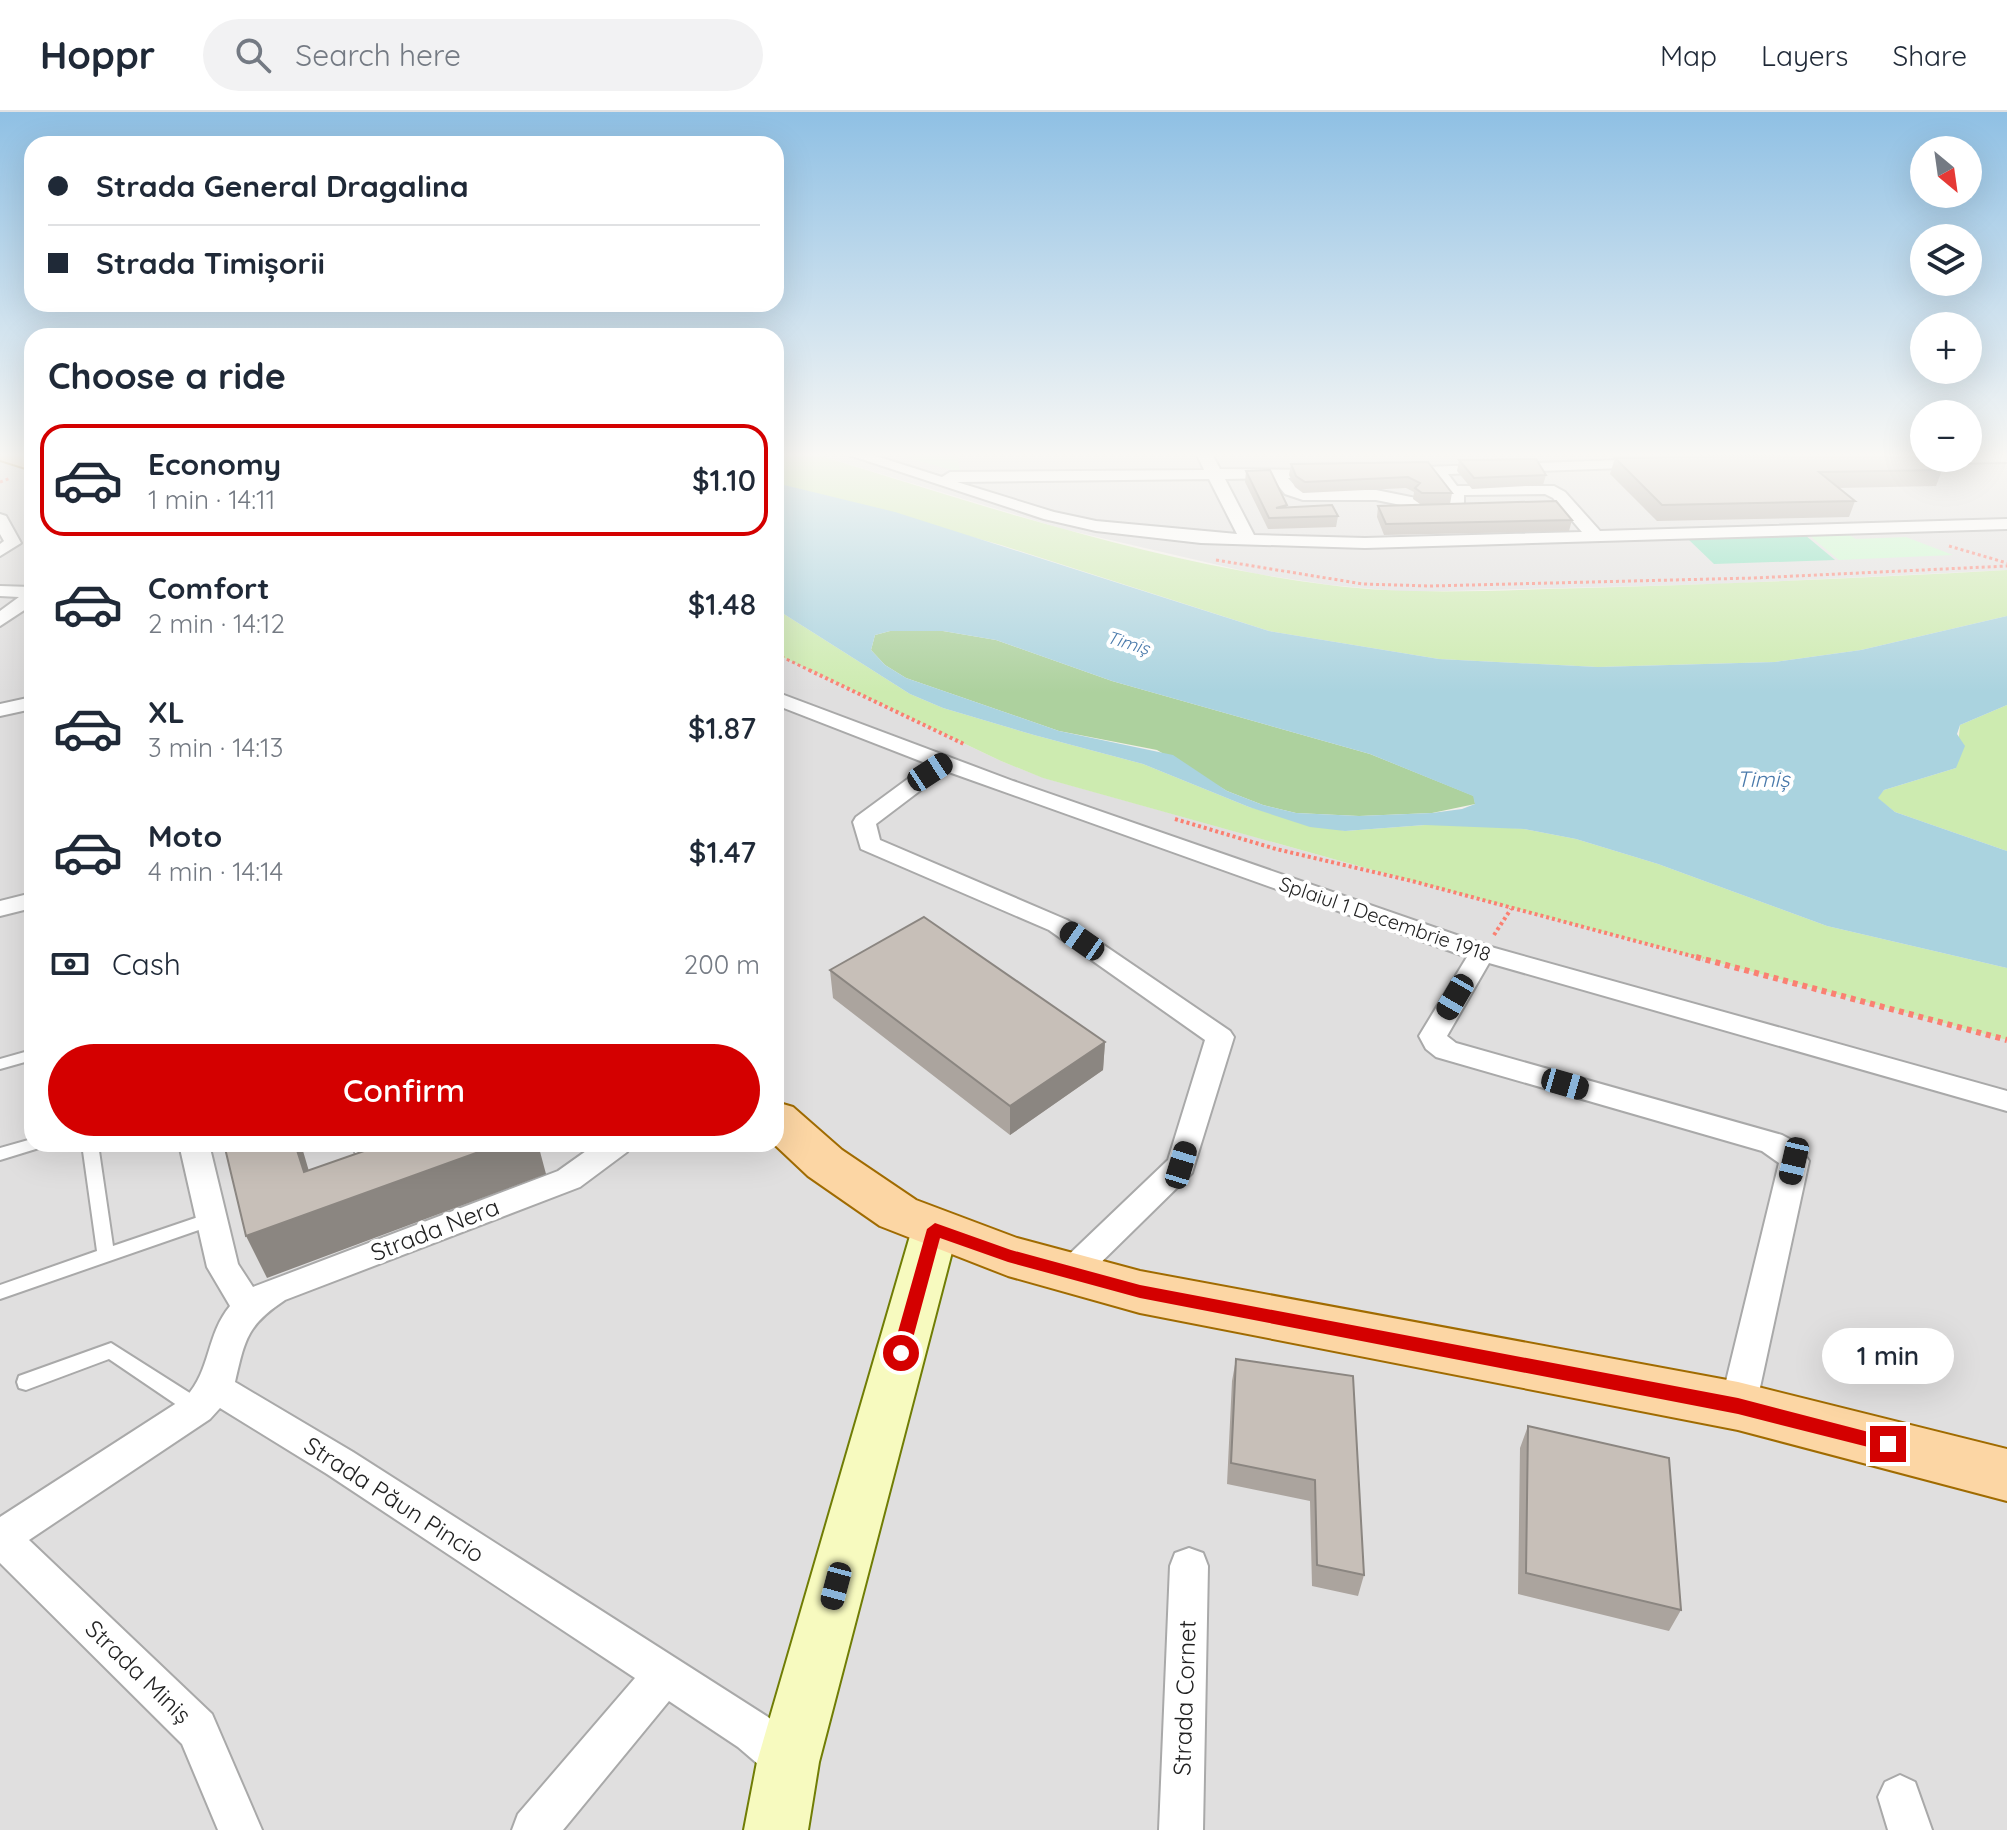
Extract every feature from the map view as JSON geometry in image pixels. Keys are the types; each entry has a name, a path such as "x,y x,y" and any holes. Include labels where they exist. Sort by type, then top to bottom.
{"main road":[{"path":"784,1126 861,1190 898,1213 1008,1256 1140,1292 1738,1406 2007,1475"},
{"path":"776,1830 788,1762 935,1229"}],"street":[{"path":"0,551 13,543 6,532"},
{"path":"1136,532 1249,541 1365,543 1726,532"},
{"path":"1244,532 1249,541"},
{"path":"1592,532 1595,536"},
{"path":"0,591 24,593"},
{"path":"0,620 24,600"},
{"name":"Splaiul 1 Decembrie 1918","path":"784,701 943,763 1482,953 2007,1101"},
{"path":"0,710 24,705"},
{"path":"943,763 864,822 869,844 1058,925 1220,1037 1181,1165 1070,1273"},
{"path":"0,909 24,902"},
{"path":"1482,953 1433,1036 1436,1043 1446,1050 1772,1143 1786,1151 1794,1161 1738,1406"},
{"path":"196,1152 223,1267 248,1307"},
{"name":"Strada Nera","path":"207,1398 231,1329 248,1307 273,1291 569,1179 606,1152"},
{"path":"0,1538 207,1398"},
{"name":"Strada Păun Pincio","path":"207,1398 340,1463 753,1732 788,1762"},
{"name":"Strada Miniș","path":"0,1538 197,1729 240,1830"},
{"name":"Strada Cornet","path":"1181,1830 1189,1566"},
{"path":"534,1830 665,1674"}],"lane":[{"path":"0,1064 24,1057"},
{"path":"0,1154 24,1147"},
{"path":"91,1152 106,1255"},
{"path":"363,1152 367,1164"},
{"path":"0,1292 210,1219"},
{"path":"26,1382 111,1351 207,1398"}],"path":[{"path":"1753,578 2007,566"},
{"path":"784,658 976,750"},
{"name":"Splaiul 1 Decembrie 1918","path":"1173,819 1276,849 1412,881 2007,1040"}],"shaded area":[{"path":"0,532 24,532 24,1152 784,1152 784,658 1001,761 1044,778 1412,881 2007,1040 2007,1830 0,1830"},
{"path":"1077,532 2007,532 2007,570 1720,584 1408,592 1257,574"}],"green space":[{"path":"954,532 1074,532 1263,575 1393,590 1489,591 1744,583 2007,570 2007,616 1861,650 1775,662 1598,667 1439,659 1269,631"},
{"path":"1805,535 1835,560 1714,564 1688,539"},
{"path":"1849,535 1856,539 1906,537 1953,555 1839,560 1810,536"},
{"path":"784,614 910,694 943,708 1143,764 1249,807 1345,831 1477,825 1524,829 1576,839 1658,864 1827,926 2007,968 2007,1040 1412,881 1043,778 784,658"},
{"path":"890,631 943,631 996,640 1112,681 1370,754 1474,796 1475,804 1432,813 1359,816 1296,813 1263,805 1227,791 1157,750 1059,731 906,678 885,665 871,650 875,635"},
{"path":"2007,705 2007,851 1895,812 1877,798 1884,790 1956,768 1960,725"}],"water":[{"name":"Timiș","path":"784,532 958,532 1269,631 1439,659 1598,667 1775,662 1861,650 2007,616 2007,705 1960,725 1957,734 1965,746 1956,768 1884,790 1878,798 1895,812 2007,851 2007,968 1827,926 1658,864 1576,839 1524,829 1425,825 1345,831 1310,827 1249,807 1143,764 943,708 910,694 784,614","holes":["890,631 943,631 996,640 1112,681 1370,754 1473,796 1475,804 1432,813 1359,816 1296,813 1263,805 1227,791 1173,755 1059,731 906,678 885,665 871,650 875,635"]}],"building":[{"path":"924,917 1105,1042 1010,1106 830,970"},
{"path":"226,1152 298,1152 304,1172 361,1152 479,1152 246,1236"},
{"path":"1236,1359 1353,1376 1364,1575 1317,1565 1315,1480 1231,1463"},
{"path":"1528,1426 1669,1458 1681,1610 1526,1573"}],"route":[{"path":"901,1353 935,1229 1008,1256 1140,1292 1738,1406 1888,1444"}]}
